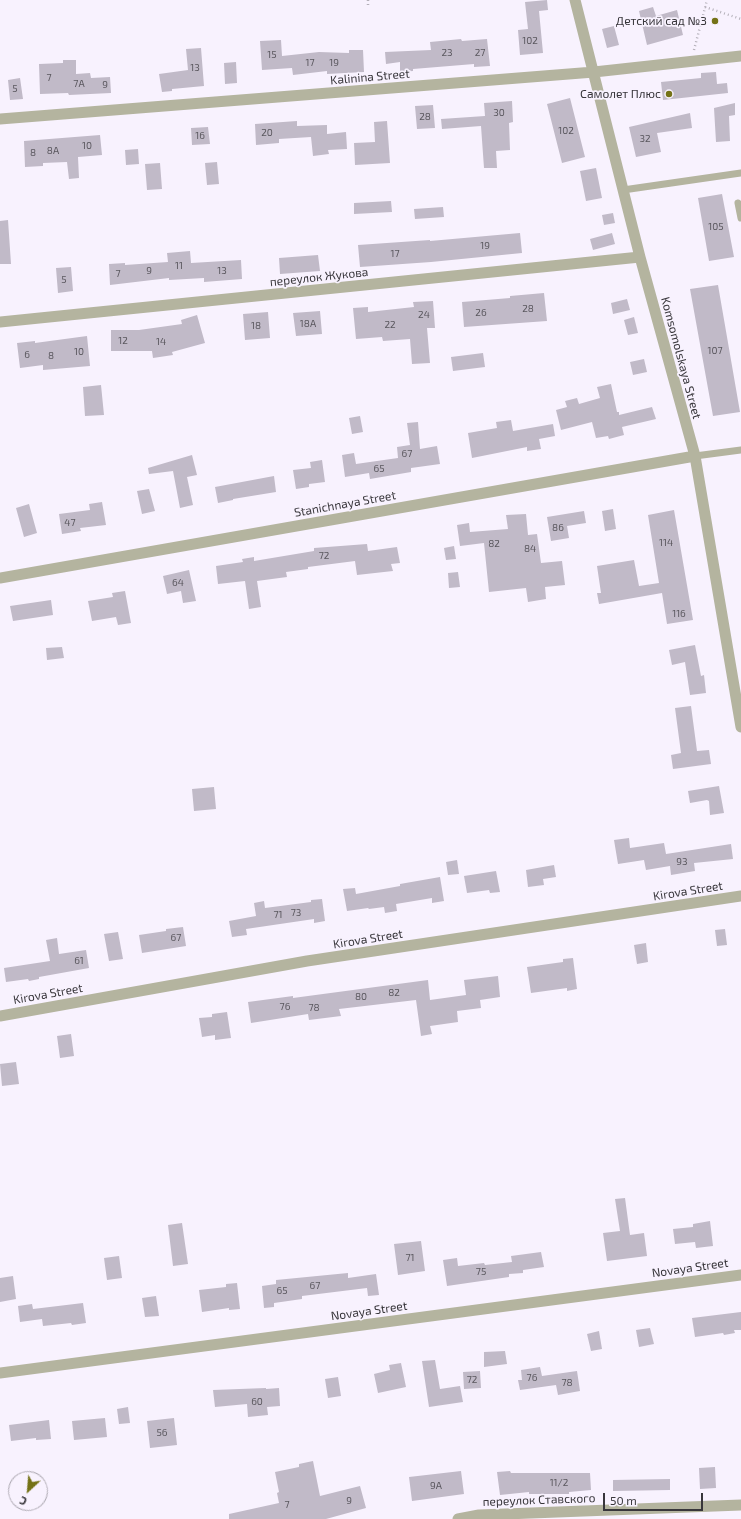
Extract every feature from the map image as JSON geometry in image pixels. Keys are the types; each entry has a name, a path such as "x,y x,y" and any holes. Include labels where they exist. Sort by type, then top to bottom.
{"street":[{"name":"Komsomolskaya Street","path":"575,0 640,257 695,456 741,727"},
{"name":"Kalinina Street","path":"0,119 594,72 741,56"},
{"name":"переулок Жукова","path":"0,322 640,257"},
{"name":"Stanichnaya Street","path":"0,578 695,456"},
{"name":"Kirova Street","path":"0,1016 307,961 741,896"},
{"name":"Novaya Street","path":"0,1373 741,1275"},
{"name":"переулок Ставского","path":"458,1519 479,1515 741,1505"}],"lane":[{"path":"623,190 741,173"},
{"path":"738,203 741,218"},
{"path":"695,456 741,450"}],"path":[{"path":"691,62 708,0"},
{"path":"705,7 741,19"}],"building":[{"path":"547,0 548,10 539,11 543,53 520,55 518,30 528,29 525,2"},
{"path":"653,7 656,16 677,10 683,35 647,45 639,11"},
{"path":"614,26 619,45 607,48 602,29"},
{"path":"461,39 462,41 487,39 490,66 474,67 474,64 413,69 413,71 400,72 400,62 386,64 385,52 431,50 430,42"},
{"path":"281,40 282,56 319,52 349,53 349,50 363,50 364,72 327,74 327,71 293,75 292,68 262,70 260,41"},
{"path":"201,48 204,86 172,89 172,91 162,92 159,74 188,70 186,49"},
{"path":"63,60 76,60 76,74 90,73 91,78 110,77 111,93 69,95 68,93 40,94 39,64 63,63"},
{"path":"236,62 237,83 225,84 224,63"},
{"path":"716,72 717,84 727,83 728,93 663,100 661,82 701,78 701,73"},
{"path":"20,78 23,99 10,100 8,80"},
{"path":"570,98 585,157 562,163 547,104"},
{"path":"512,101 513,122 509,123 510,150 496,151 497,168 484,168 481,126 442,129 441,119 485,116 484,103"},
{"path":"735,103 735,115 729,116 730,141 716,142 714,108"},
{"path":"433,105 435,128 417,129 415,106"},
{"path":"690,113 692,128 657,133 661,152 636,157 629,127"},
{"path":"297,121 297,126 327,125 327,134 346,132 347,149 328,150 329,154 313,156 311,137 279,139 279,143 256,145 255,124"},
{"path":"387,121 390,163 355,165 354,143 375,142 374,122"},
{"path":"208,127 210,144 192,145 191,128"},
{"path":"100,135 102,155 78,157 79,178 69,179 67,162 43,163 43,166 25,167 24,141"},
{"path":"138,149 139,164 126,165 125,150"},
{"path":"217,162 219,184 207,185 205,163"},
{"path":"160,163 162,189 147,190 145,164"},
{"path":"596,168 602,198 586,201 580,171"},
{"path":"722,194 734,257 709,261 698,198"},
{"path":"391,201 392,212 354,214 354,203"},
{"path":"443,207 444,217 415,219 414,209"},
{"path":"613,213 615,223 604,225 602,215"},
{"path":"8,220 11,264 0,264 0,221"},
{"path":"520,233 522,253 360,267 358,245 430,241"},
{"path":"612,233 615,244 593,250 590,239"},
{"path":"190,251 191,263 241,260 242,279 204,282 204,278 169,280 169,278 110,285 109,264 125,263 125,265 168,262 167,253"},
{"path":"318,255 320,271 280,274 279,258"},
{"path":"71,267 73,291 58,293 56,268"},
{"path":"718,285 740,412 713,416 690,289"},
{"path":"544,293 547,321 464,327 462,302 510,298 510,296"},
{"path":"627,299 630,310 613,314 611,303"},
{"path":"433,301 435,328 427,328 430,363 412,364 410,339 383,341 382,337 356,339 353,308 368,307 368,312 414,307 413,302"},
{"path":"320,311 322,334 296,336 293,313"},
{"path":"268,312 270,338 245,340 243,314"},
{"path":"197,315 205,343 172,352 173,355 153,358 152,351 111,351 111,330 139,330 182,324 181,320"},
{"path":"634,317 638,333 628,335 624,320"},
{"path":"87,336 90,366 43,370 43,365 20,368 17,343 35,341 35,343"},
{"path":"483,353 485,367 453,371 451,357"},
{"path":"644,359 647,372 633,375 630,362"},
{"path":"611,384 619,415 652,407 656,419 622,427 624,435 609,439 608,436 596,438 592,422 561,430 556,410 567,407 565,401 577,398 579,404 600,398 597,387"},
{"path":"101,385 104,415 85,416 83,387"},
{"path":"360,416 363,432 352,434 349,418"},
{"path":"511,420 513,431 553,424 555,436 539,439 541,449 527,451 527,447 472,458 468,433 497,428 496,422"},
{"path":"418,422 420,449 437,446 440,464 411,468 411,472 370,479 369,473 345,477 342,455 354,453 356,464 398,458 397,447 410,445 407,423"},
{"path":"192,455 197,475 187,477 193,505 180,508 173,471 149,474 148,468"},
{"path":"322,460 325,482 309,484 309,487 296,489 293,470 311,468 310,462"},
{"path":"274,476 276,492 218,503 215,487"},
{"path":"149,489 155,511 142,514 137,491"},
{"path":"102,502 106,525 80,528 81,531 62,534 59,514 90,510 89,504"},
{"path":"29,504 37,533 24,537 16,508"},
{"path":"613,509 616,529 605,531 602,511"},
{"path":"674,510 693,620 667,624 662,593 599,604 597,593 601,593 597,566 634,560 639,586 659,583 648,515"},
{"path":"584,511 586,523 567,526 569,538 551,541 547,517"},
{"path":"526,514 528,535 537,534 541,563 562,561 565,585 545,587 546,599 528,602 526,588 489,592 484,543 460,546 457,525 469,523 470,532 508,529 506,515"},
{"path":"367,544 368,551 397,547 400,563 391,564 393,571 357,575 355,561 308,567 308,569 286,572 287,577 257,581 261,607 249,609 245,581 218,584 216,566 243,562 242,559 254,557 254,561 314,551 314,548"},
{"path":"454,546 456,559 446,560 444,548"},
{"path":"189,570 196,601 183,603 181,591 167,594 163,576"},
{"path":"458,572 460,587 449,588 448,573"},
{"path":"125,591 131,623 118,625 116,617 92,621 88,601 113,597 112,593"},
{"path":"51,600 53,615 13,621 10,606"},
{"path":"695,645 701,676 704,675 706,693 690,695 685,662 672,665 669,650"},
{"path":"62,647 64,658 47,660 46,648"},
{"path":"691,706 697,751 709,750 711,764 673,769 671,755 681,753 675,708"},
{"path":"719,786 724,813 710,815 709,801 707,800 690,803 688,791"},
{"path":"214,787 216,809 194,811 192,789"},
{"path":"629,838 630,848 664,843 666,854 731,844 733,859 694,863 695,871 671,875 670,866 646,870 644,860 618,864 614,840"},
{"path":"457,860 459,874 448,875 446,862"},
{"path":"554,865 556,877 543,879 544,885 528,887 526,870"},
{"path":"496,871 500,892 490,893 489,890 467,893 464,876"},
{"path":"440,877 444,901 432,903 432,898 396,904 397,911 385,913 384,907 347,911 343,889 355,888 356,894"},
{"path":"322,899 325,921 314,923 314,919 246,929 247,935 232,937 229,921 256,916 254,903 264,901 265,908 311,902 311,900"},
{"path":"183,927 186,946 142,953 139,935"},
{"path":"725,929 727,945 717,946 715,930"},
{"path":"118,932 123,959 109,961 104,934"},
{"path":"57,938 59,954 86,950 89,968 39,977 39,979 29,981 28,979 6,982 4,968 50,961 46,940"},
{"path":"646,943 648,962 637,964 634,945"},
{"path":"573,958 577,989 567,991 567,988 531,993 527,967 563,962 563,959"},
{"path":"498,976 500,997 480,1000 481,1008 457,1011 458,1022 430,1026 432,1034 421,1036 416,1000 339,1009 341,1016 309,1020 308,1014 251,1023 248,1002 293,996 293,998 428,980 430,1000 466,995 464,980"},
{"path":"227,1012 231,1038 215,1040 215,1035 202,1037 199,1018 212,1017 212,1014"},
{"path":"71,1034 74,1056 60,1058 57,1036"},
{"path":"16,1062 19,1084 2,1086 0,1064"},
{"path":"625,1198 630,1235 644,1233 647,1256 607,1261 603,1233 620,1231 615,1199"},
{"path":"710,1221 713,1246 696,1248 695,1242 675,1244 673,1229 693,1227 693,1224"},
{"path":"182,1223 188,1264 173,1266 168,1225"},
{"path":"421,1241 425,1271 398,1275 394,1244"},
{"path":"541,1252 544,1267 523,1270 523,1273 509,1274 509,1277 447,1286 443,1260 457,1258 458,1266 484,1263 485,1265 512,1262 511,1256"},
{"path":"119,1256 122,1278 107,1280 104,1258"},
{"path":"348,1273 348,1278 376,1274 379,1295 368,1296 367,1288 302,1296 302,1299 274,1303 274,1307 264,1308 262,1286 276,1284 276,1280"},
{"path":"13,1276 16,1299 0,1302 0,1278"},
{"path":"237,1283 240,1309 229,1310 229,1308 202,1312 199,1290 226,1287 226,1284"},
{"path":"156,1296 159,1316 145,1317 142,1298"},
{"path":"83,1303 86,1323 43,1326 42,1319 20,1322 18,1306 32,1304 33,1309"},
{"path":"741,1312 741,1330 734,1330 735,1333 724,1335 723,1333 695,1337 692,1318"},
{"path":"650,1328 654,1344 639,1347 636,1330"},
{"path":"599,1331 602,1349 591,1351 587,1334"},
{"path":"505,1351 507,1364 484,1367 484,1352"},
{"path":"435,1360 440,1389 460,1386 463,1402 429,1407 422,1361"},
{"path":"401,1363 406,1387 378,1393 374,1374 390,1370 389,1365"},
{"path":"540,1367 542,1376 577,1371 580,1391 558,1395 556,1385 520,1390 518,1380 522,1380 521,1370"},
{"path":"480,1371 481,1388 464,1389 463,1372"},
{"path":"338,1377 341,1396 328,1398 325,1379"},
{"path":"279,1388 280,1406 267,1407 268,1415 248,1417 247,1404 215,1407 213,1390"},
{"path":"128,1407 130,1423 119,1424 117,1409"},
{"path":"105,1418 107,1437 74,1440 72,1421"},
{"path":"174,1418 177,1445 150,1448 147,1421"},
{"path":"49,1420 51,1439 36,1440 36,1438 11,1441 9,1425"},
{"path":"313,1461 320,1496 360,1486 366,1508 326,1519 229,1519 229,1514 279,1503 277,1493 279,1492 275,1472 299,1467 299,1464"},
{"path":"715,1467 716,1488 700,1489 699,1468"},
{"path":"461,1471 464,1494 412,1501 409,1477"},
{"path":"510,1471 511,1473 590,1473 591,1490 569,1492 569,1494 529,1494 529,1492 500,1495 497,1472"},
{"path":"670,1479 670,1490 613,1491 613,1480"}],"place":[{"name":"Детский сад №3","path":"715,21"},
{"name":"Самолет Плюс","path":"669,94"}]}
